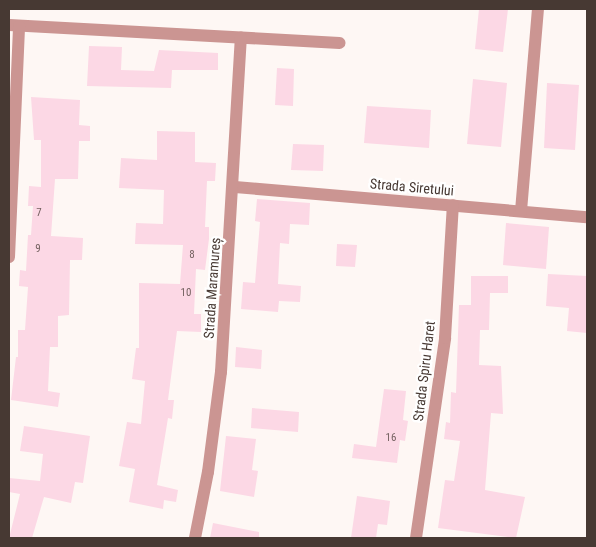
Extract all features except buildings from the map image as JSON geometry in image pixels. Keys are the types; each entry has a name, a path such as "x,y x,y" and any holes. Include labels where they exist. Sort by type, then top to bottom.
{"street":[{"path":"521,210 538,9"},
{"path":"9,257 14,26 340,43"},
{"name":"Strada Maramureș","path":"195,538 208,472 221,372 235,188 241,38"},
{"name":"Strada Siretului","path":"235,188 521,210 587,217"},
{"name":"Strada Spiru Haret","path":"416,538 444,338 453,205"}]}
